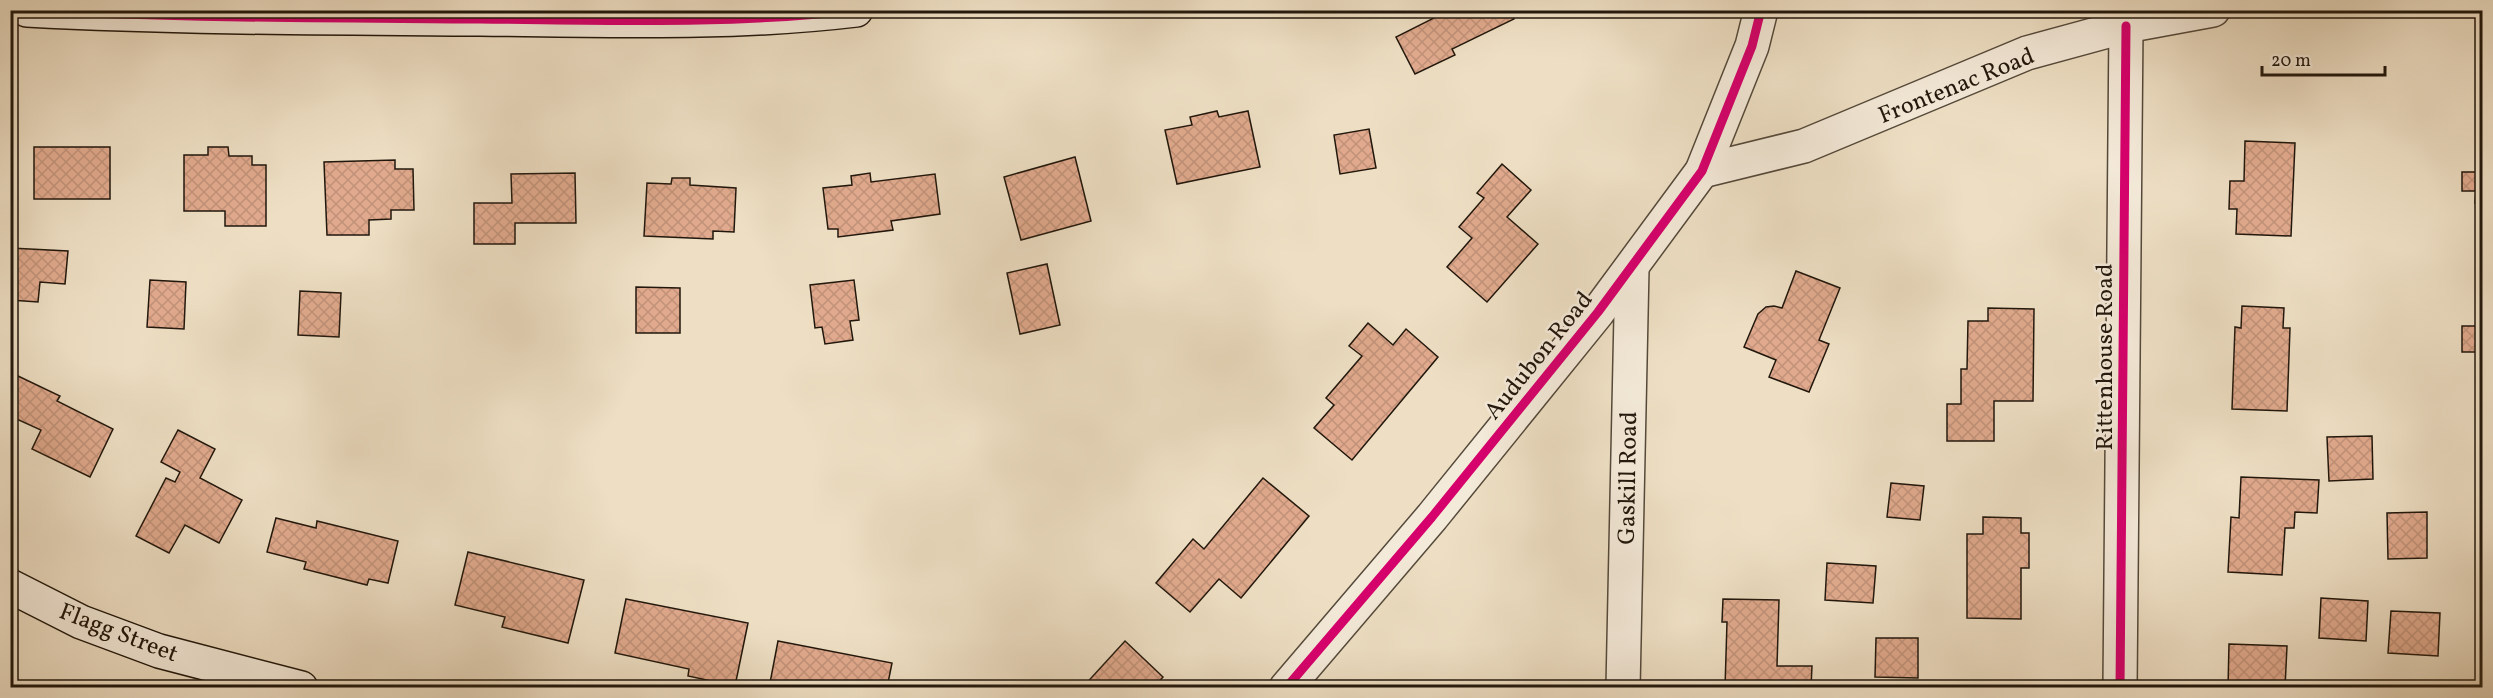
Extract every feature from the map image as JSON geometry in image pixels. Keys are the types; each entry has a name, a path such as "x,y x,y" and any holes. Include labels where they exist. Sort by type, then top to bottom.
{"street":[{"path":"27,10 137,16 581,20 750,19 856,10"},
{"name":"Audubon Road","path":"1286,687 1432,517 1632,268 1702,171 1752,46 1761,10"},
{"name":"Frontenac Road","path":"1702,171 1804,146 2027,53 2126,26 2213,10"},
{"name":"Rittenhouse Road","path":"2120,687 2126,26"},
{"name":"Gaskill Road","path":"1623,687 1632,268"},
{"name":"Flagg Street","path":"10,586 81,622 159,651 301,687"}],"building":[{"path":"1435,10 1515,10 1511,12 1514,19 1452,49 1455,55 1415,74 1396,37 1438,16"},
{"path":"1217,111 1219,117 1248,111 1260,167 1177,184 1165,130 1192,125 1190,117"},
{"path":"2477,119 2482,119 2482,203 2475,203 2476,191 2462,191 2462,172 2478,172"},
{"path":"1369,129 1376,168 1340,174 1334,135"},
{"path":"2245,141 2295,143 2291,236 2236,234 2237,209 2229,209 2230,181 2244,181"},
{"path":"34,147 110,147 110,199 34,199"},
{"path":"208,147 228,147 229,156 252,156 252,165 266,165 266,226 225,226 225,211 184,211 184,155 208,155"},
{"path":"1075,157 1091,221 1021,240 1004,177"},
{"path":"395,160 395,169 413,169 414,210 391,210 391,219 369,220 369,235 327,235 324,162"},
{"path":"1502,164 1531,190 1507,217 1538,244 1487,302 1447,267 1472,238 1459,227 1484,198 1477,193"},
{"path":"575,173 576,223 515,223 515,244 474,244 474,203 512,203 511,174"},
{"path":"870,173 871,182 935,174 940,214 891,221 893,230 838,237 838,229 828,229 823,188 852,185 851,176"},
{"path":"672,178 690,178 690,185 736,188 734,232 713,231 713,239 644,236 647,183 671,184"},
{"path":"10,248 68,251 65,284 40,282 38,302 10,300"},
{"path":"1047,264 1060,325 1020,334 1007,273"},
{"path":"1796,271 1840,288 1819,340 1829,344 1809,392 1769,377 1776,360 1744,347 1758,314 1766,307 1782,308"},
{"path":"150,280 186,282 184,329 147,327"},
{"path":"854,280 859,320 850,321 853,340 825,344 822,327 815,328 810,285"},
{"path":"636,287 680,288 680,333 636,333"},
{"path":"300,291 341,293 339,337 298,335"},
{"path":"2477,296 2482,296 2482,352 2462,352 2462,326 2477,326"},
{"path":"2242,306 2284,308 2283,328 2290,328 2287,411 2232,409 2235,327 2241,328"},
{"path":"1988,308 2034,309 2033,401 1994,401 1994,441 1947,441 1947,404 1961,404 1961,369 1967,369 1968,321 1988,321"},
{"path":"1368,323 1393,345 1406,329 1438,357 1352,460 1314,428 1334,405 1326,398 1362,356 1349,346"},
{"path":"18,376 60,396 57,401 113,429 90,477 32,449 41,430 10,416 10,390"},
{"path":"178,430 215,449 200,478 242,500 219,543 185,525 169,553 136,536 166,478 175,482 180,472 161,462"},
{"path":"2372,436 2373,479 2329,481 2327,437"},
{"path":"2241,477 2319,480 2317,513 2295,512 2294,528 2285,528 2282,575 2228,572 2231,517 2239,518"},
{"path":"1263,478 1309,516 1241,598 1219,579 1190,612 1156,583 1193,539 1204,549"},
{"path":"1891,483 1924,486 1920,520 1887,517"},
{"path":"2427,512 2427,558 2388,559 2387,513"},
{"path":"1983,517 2021,518 2021,533 2029,533 2029,568 2021,568 2021,619 1967,618 1967,534 1983,534"},
{"path":"276,518 316,528 317,521 398,541 388,583 369,579 367,585 304,569 306,562 267,552"},
{"path":"468,552 584,580 568,643 502,627 505,617 455,605"},
{"path":"1827,563 1876,566 1873,603 1825,600"},
{"path":"2321,598 2368,601 2366,641 2319,638"},
{"path":"626,599 748,623 735,686 688,676 689,669 615,653"},
{"path":"1723,599 1779,600 1777,666 1812,666 1811,688 1725,688 1727,622 1722,622"},
{"path":"2391,611 2440,613 2438,656 2388,653"},
{"path":"1876,638 1918,638 1918,678 1875,677"},
{"path":"778,641 892,663 887,688 769,688"},
{"path":"1125,641 1163,677 1153,688 1082,688"},
{"path":"2229,644 2287,646 2285,688 2228,688"}],"cycle path":[{"path":"27,10 140,15 621,21 762,18 856,10"},
{"path":"1286,688 1432,517 1598,312 1702,171 1752,46 1761,10"},
{"path":"2120,688 2126,26"}]}
